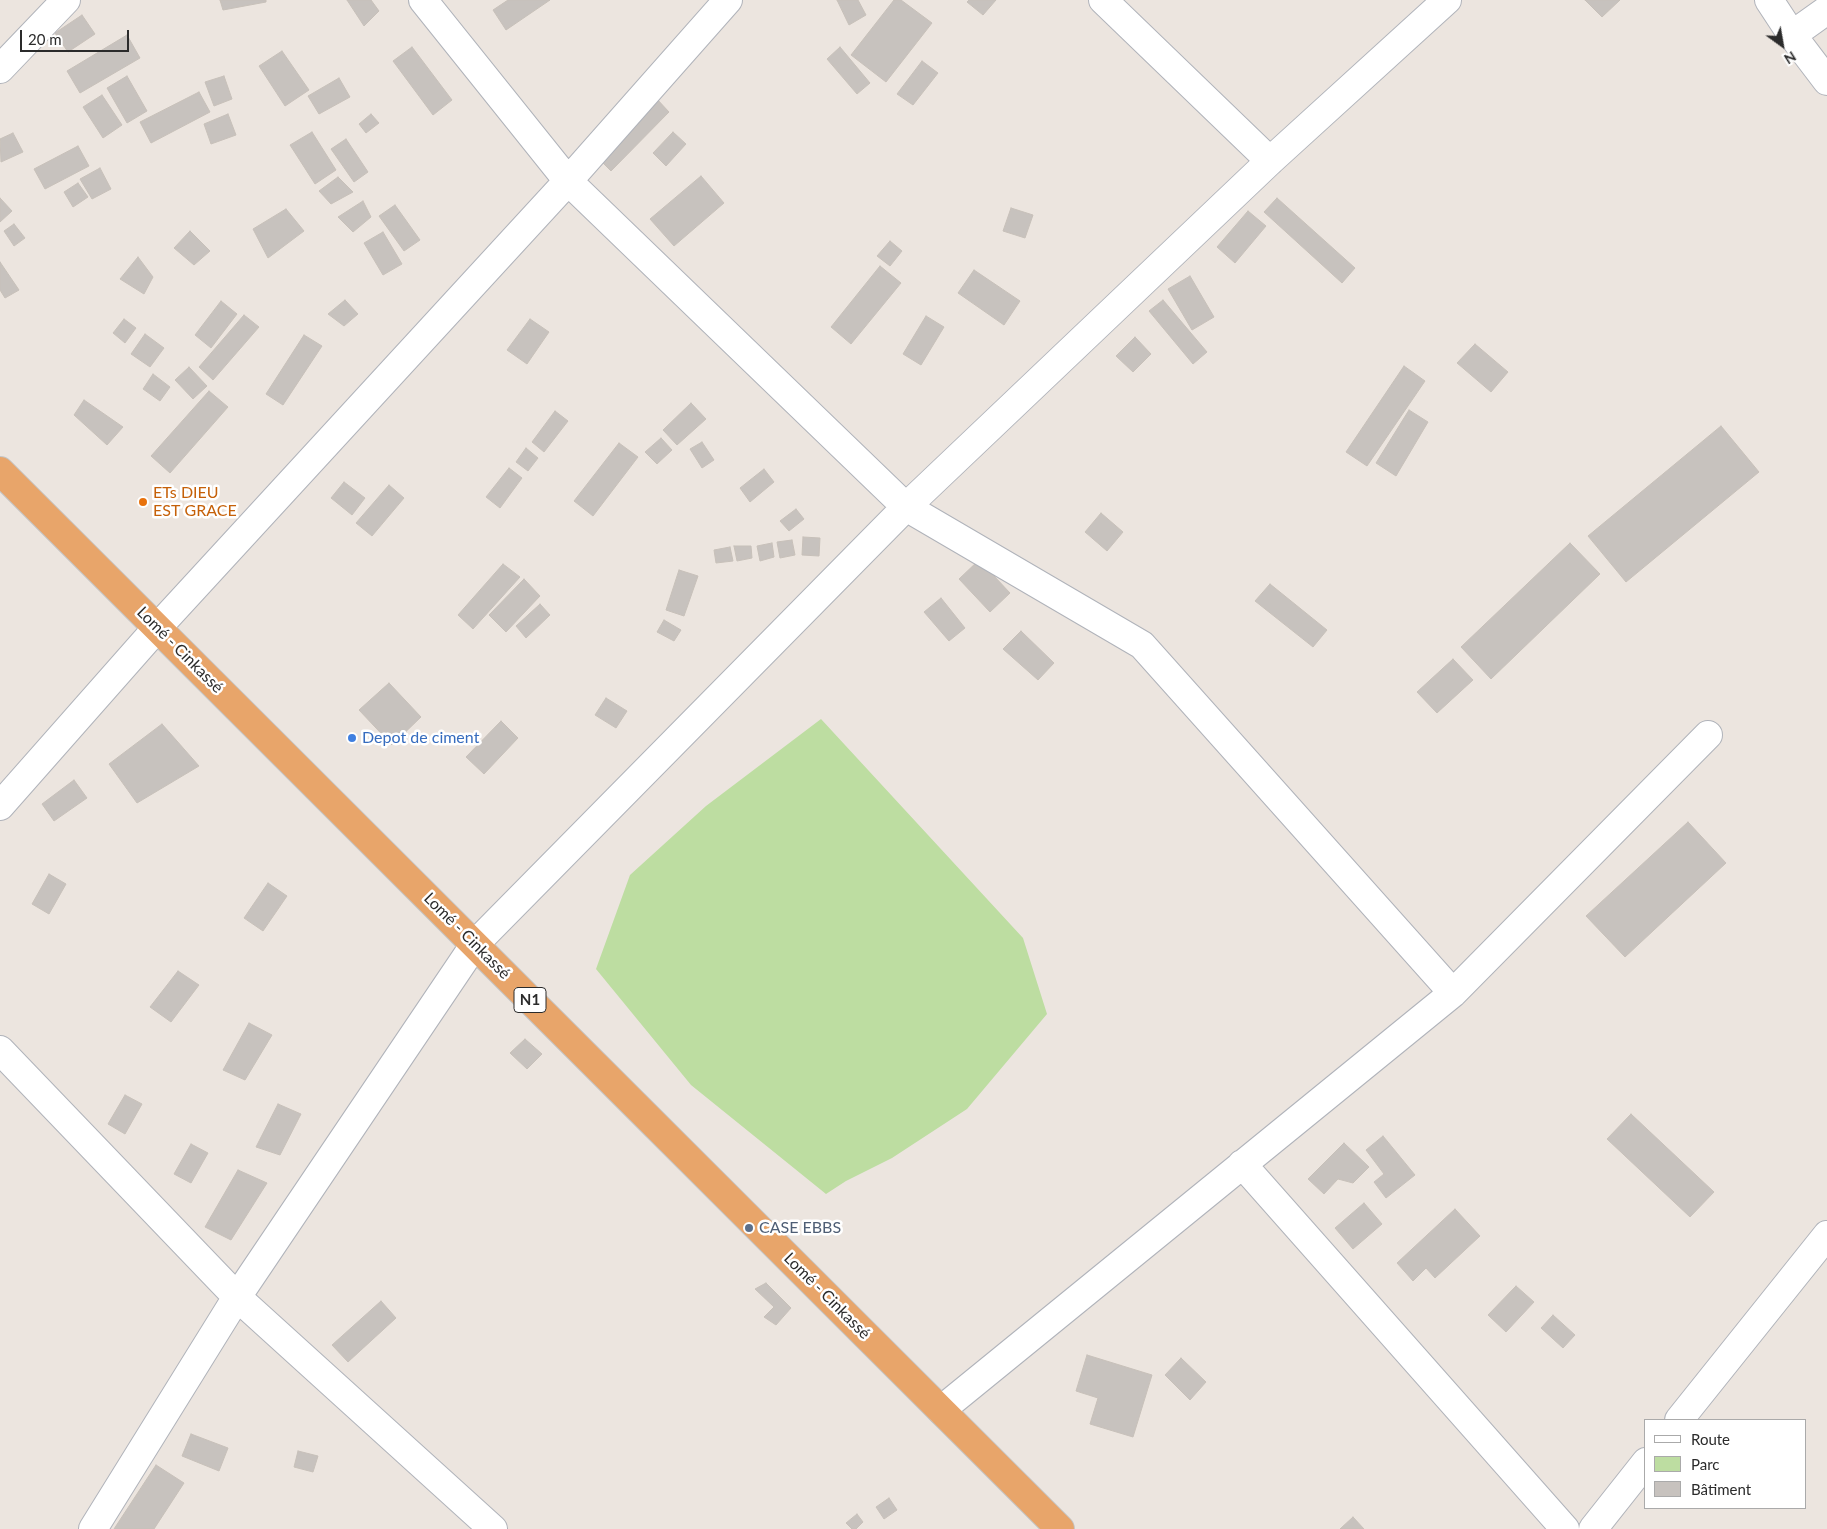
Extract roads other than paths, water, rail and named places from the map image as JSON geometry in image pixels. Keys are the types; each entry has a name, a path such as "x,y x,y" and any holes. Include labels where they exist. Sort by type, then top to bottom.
{"highway":[{"name":"Lomé - Cinkassé","path":"0,471 1060,1529"}],"street":[{"path":"0,69 66,0"},
{"path":"423,0 568,181 906,507 1142,645 1453,993"},
{"path":"0,806 157,628 568,181 728,0"},
{"path":"1102,0 1270,161"},
{"path":"93,1529 237,1297 475,944 906,507 1270,161 1447,0"},
{"path":"1769,0 1792,35 1827,81"},
{"path":"1792,35 1827,10"},
{"path":"941,1410 1453,993 1708,735"},
{"path":"0,1050 237,1297 493,1529"},
{"path":"1242,1164 1565,1529"},
{"path":"1680,1419 1827,1235"},
{"path":"1593,1529 1644,1465"}],"place":[{"name":"ETs DIEU EST GRACE","path":"143,502"},
{"name":"Depot de ciment","path":"352,738"},
{"name":"CASE EBBS","path":"749,1228"}]}
